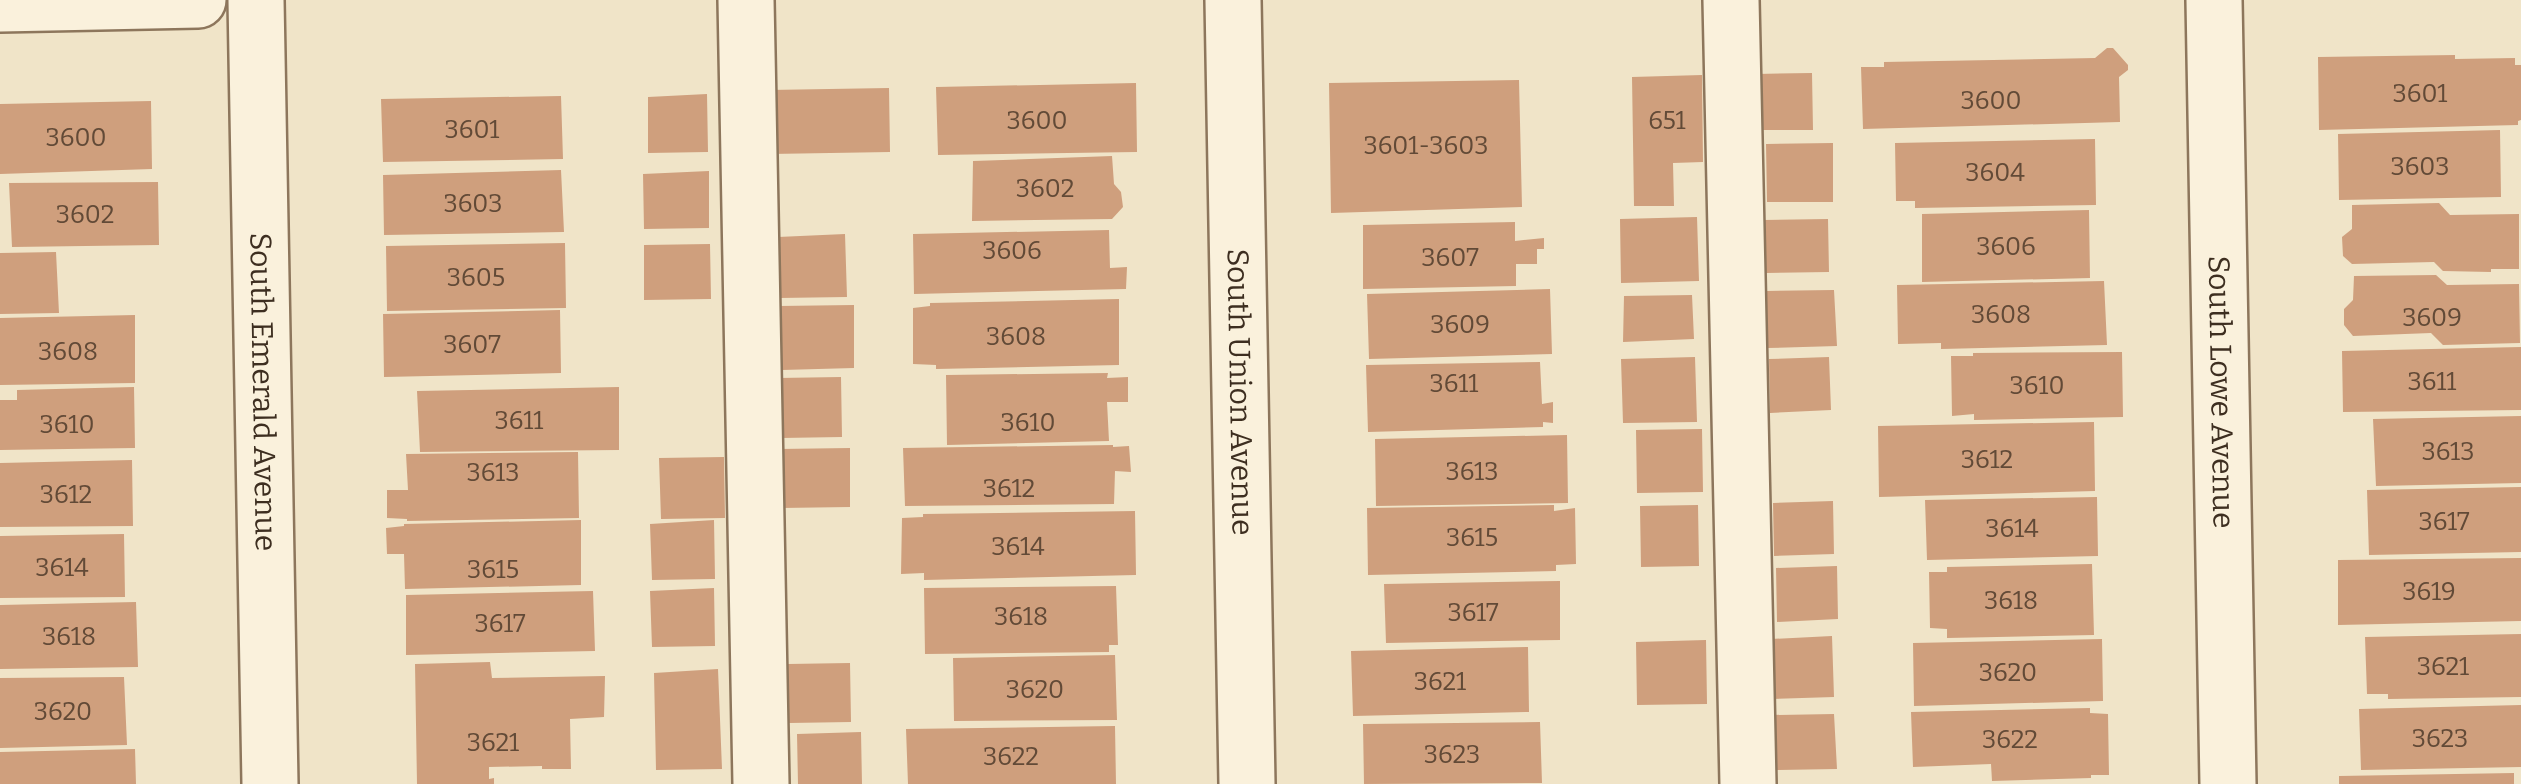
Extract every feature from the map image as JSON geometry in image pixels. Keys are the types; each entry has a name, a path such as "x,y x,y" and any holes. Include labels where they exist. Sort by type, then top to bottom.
{"street":[{"path":"0,4 198,0"},
{"name":"South Emerald Avenue","path":"256,0 270,784"},
{"path":"746,0 761,784"},
{"name":"South Union Avenue","path":"1234,0 1247,784"},
{"path":"1731,0 1748,784"},
{"name":"South Lowe Avenue","path":"2214,0 2228,784"}],"building":[{"path":"2113,48 2128,65 2119,77 2120,122 1863,129 1861,67 1884,67 1884,62 2095,58"},
{"path":"2455,55 2455,59 2515,58 2515,65 2521,65 2518,125 2319,130 2318,57"},
{"path":"1812,73 1813,130 1758,130 1756,74"},
{"path":"1702,75 1703,162 1673,163 1674,206 1634,206 1632,77"},
{"path":"1519,80 1522,207 1331,213 1329,83"},
{"path":"1136,83 1137,152 938,155 936,87"},
{"path":"889,88 890,152 770,154 769,90"},
{"path":"707,94 708,152 648,153 648,97"},
{"path":"561,96 563,159 383,162 381,99"},
{"path":"151,101 152,169 0,174 0,104"},
{"path":"2500,130 2501,197 2339,200 2338,134"},
{"path":"2095,139 2096,205 1915,208 1915,201 1896,201 1895,143"},
{"path":"1833,143 1833,202 1767,202 1766,144"},
{"path":"1112,156 1114,184 1121,192 1123,207 1112,219 972,221 973,161"},
{"path":"561,170 564,232 384,235 383,175"},
{"path":"709,171 709,228 644,229 643,174"},
{"path":"158,182 159,245 12,247 9,183"},
{"path":"2439,203 2450,215 2519,214 2519,269 2443,271 2434,262 2352,264 2343,256 2342,237 2352,229 2352,205"},
{"path":"2089,210 2090,278 1922,282 1922,214"},
{"path":"1697,217 1699,281 1621,283 1620,219"},
{"path":"1828,219 1829,272 1766,273 1764,220"},
{"path":"1515,222 1515,241 1544,238 1544,249 1537,249 1537,264 1516,264 1516,286 1363,289 1363,225"},
{"path":"1109,230 1110,268 1127,267 1126,289 914,294 913,234"},
{"path":"845,234 847,297 779,298 778,237"},
{"path":"565,243 566,308 387,311 386,246"},
{"path":"710,244 711,299 644,300 644,245"},
{"path":"56,252 59,313 0,314 0,253"},
{"path":"2436,275 2447,285 2519,284 2520,343 2443,345 2431,333 2353,336 2344,325 2344,309 2353,300 2354,276"},
{"path":"2104,281 2107,345 1941,349 1941,343 1898,344 1897,285"},
{"path":"1550,289 1552,354 1369,359 1367,294"},
{"path":"1834,290 1837,346 1767,348 1766,291"},
{"path":"1692,295 1694,339 1623,342 1624,296"},
{"path":"1119,299 1119,365 936,369 936,365 913,364 913,308 930,303"},
{"path":"854,305 854,368 782,370 779,306"},
{"path":"560,310 561,373 384,377 383,314"},
{"path":"135,315 135,383 0,385 0,318"},
{"path":"2521,347 2521,410 2343,412 2342,351"},
{"path":"2122,352 2123,417 1974,420 1974,414 1952,416 1951,356"},
{"path":"1695,357 1697,422 1623,423 1621,359"},
{"path":"1829,357 1831,410 1770,413 1769,359"},
{"path":"1540,362 1542,404 1553,402 1553,423 1543,422 1543,427 1368,432 1366,365"},
{"path":"1108,373 1107,378 1128,377 1128,402 1107,402 1109,441 947,445 946,375"},
{"path":"841,377 842,437 781,438 778,378"},
{"path":"134,387 135,448 0,450 0,400 17,400 17,390"},
{"path":"619,387 619,450 420,452 417,391"},
{"path":"2521,416 2521,483 2376,486 2373,419"},
{"path":"2094,422 2095,491 1879,497 1878,426"},
{"path":"1702,429 1703,492 1637,493 1636,430"},
{"path":"1567,435 1568,503 1376,506 1375,439"},
{"path":"1129,446 1131,472 1115,471 1114,504 905,506 903,448"},
{"path":"850,448 850,507 781,508 779,449"},
{"path":"578,452 579,518 387,518 387,490 408,490 406,454"},
{"path":"724,457 725,518 661,519 659,458"},
{"path":"132,460 133,526 0,527 0,463"},
{"path":"2521,487 2521,552 2369,555 2367,490"},
{"path":"2097,497 2098,556 1927,560 1925,500"},
{"path":"1833,501 1834,554 1774,556 1773,503"},
{"path":"1554,505 1554,511 1575,508 1576,564 1556,565 1556,571 1368,575 1367,508"},
{"path":"1698,505 1699,566 1641,567 1640,506"},
{"path":"1135,511 1136,575 924,580 924,573 901,574 902,518 923,514"},
{"path":"581,520 581,585 405,589 404,554 387,554 386,528 404,524"},
{"path":"714,520 715,579 652,580 650,524"},
{"path":"124,534 125,597 0,598 0,536"},
{"path":"2521,558 2521,621 2338,625 2338,560"},
{"path":"2092,564 2094,635 1947,638 1947,629 1930,628 1929,572 1947,572 1947,567"},
{"path":"1837,566 1838,619 1777,622 1776,568"},
{"path":"1560,581 1560,640 1386,643 1384,584"},
{"path":"1116,586 1118,645 1109,645 1109,652 925,654 924,588"},
{"path":"714,588 715,646 652,647 650,591"},
{"path":"593,591 595,651 406,655 406,595"},
{"path":"136,602 138,667 0,669 0,605"},
{"path":"2521,634 2521,697 2388,699 2388,694 2367,694 2365,637"},
{"path":"1832,636 1834,697 1772,699 1771,639"},
{"path":"2102,639 2103,701 1914,706 1913,643"},
{"path":"1706,640 1707,704 1637,705 1636,642"},
{"path":"1528,647 1529,712 1353,716 1351,651"},
{"path":"1115,655 1117,720 954,721 953,658"},
{"path":"490,662 492,678 605,676 604,717 570,719 571,769 489,767 489,779 494,778 494,784 417,784 415,664"},
{"path":"850,663 851,722 789,723 788,664"},
{"path":"718,669 722,769 656,770 654,673"},
{"path":"124,677 127,745 0,748 0,678"},
{"path":"2521,705 2521,767 2361,770 2359,709"},
{"path":"2090,708 2090,713 2108,714 2109,775 1992,781 1991,764 1913,767 1911,712"},
{"path":"1834,714 1837,769 1773,770 1772,715"},
{"path":"1540,722 1542,783 1364,784 1363,724"},
{"path":"1115,726 1116,784 908,784 906,729"},
{"path":"861,732 862,784 798,784 797,734"},
{"path":"135,749 136,784 0,784 0,752"},
{"path":"2514,773 2514,784 2339,784 2339,776"}]}
